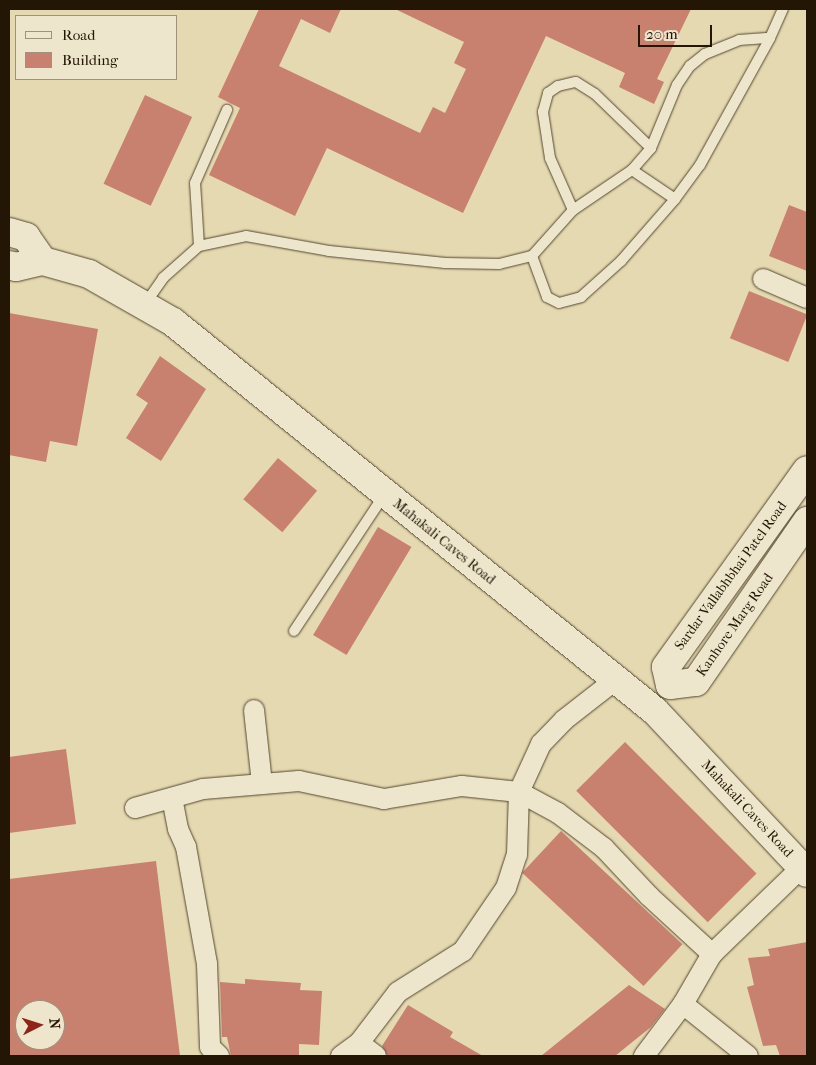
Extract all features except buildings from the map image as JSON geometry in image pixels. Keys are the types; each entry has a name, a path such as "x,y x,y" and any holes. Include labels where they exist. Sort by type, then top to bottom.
{"main road":[{"path":"9,232 26,237 44,261"},
{"name":"Mahakali Caves Road","path":"9,265 16,267 44,261 89,274 173,322 614,681 655,711 804,870"},
{"name":"Sardar Vallabhbhai Patel Road","path":"670,685 666,667 807,470"},
{"name":"Kanhore Marg Road","path":"670,685 696,682 807,521"},
{"path":"655,711 670,685"}],"street":[{"path":"762,279 807,298"},
{"path":"341,1056 358,1044 398,992 463,951 506,888 517,855 519,792 541,744 564,720 614,681"},
{"path":"254,710 262,784"},
{"path":"135,808 202,790 299,781 384,799 462,786 519,792 558,813 604,848 649,896 712,954"},
{"path":"172,798 178,829 186,847 207,964 210,1047 219,1056"},
{"path":"644,1056 683,1004 712,954 804,870"},
{"path":"683,1004 748,1056"},
{"path":"358,1044 376,1056"}],"lane":[{"path":"532,256 547,297 559,303 581,297 621,261 675,199 700,165 770,38 783,9"},
{"path":"144,304 163,278 199,246 246,236 329,251 445,263 499,264 532,256 573,210 632,170 651,148 677,85 690,66 705,54 739,40 770,38"},
{"path":"573,210 550,158 543,112 548,93 558,86 576,82 595,94 651,148"},
{"path":"199,246 195,183 227,110"},
{"path":"632,170 675,199"},
{"path":"294,631 385,494"}]}
